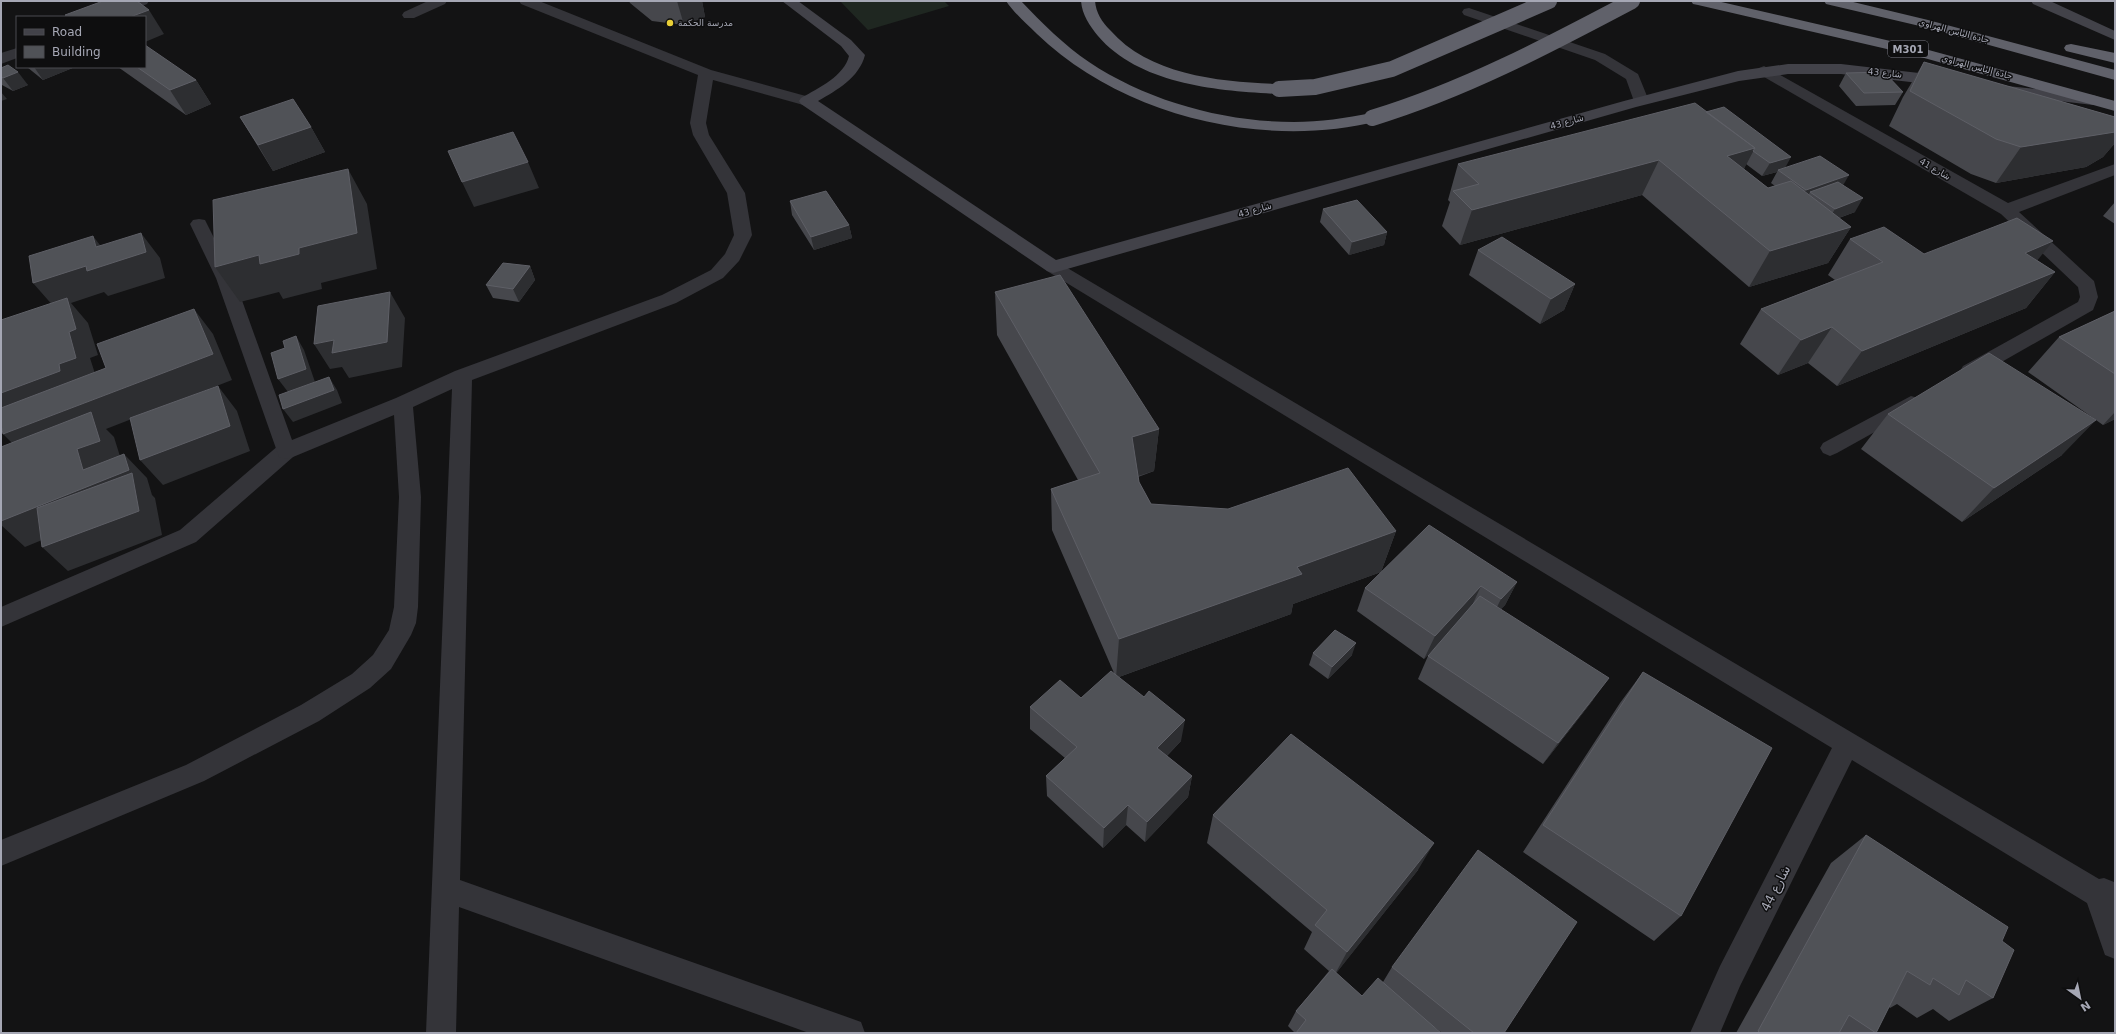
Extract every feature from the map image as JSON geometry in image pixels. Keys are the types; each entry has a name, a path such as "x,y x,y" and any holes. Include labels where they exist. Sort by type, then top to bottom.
{"highway":[{"path":"1013,1 1046,36 1068,53 1086,66 1128,89 1173,106 1226,119 1292,127 1321,126 1372,118 1437,97 1533,54 1632,1"},
{"path":"1088,1 1088,7 1104,35 1128,56 1148,66 1193,78 1230,85 1279,89 1315,87 1392,70 1549,1"},
{"name":"جادة إلياس الهراوي","path":"1698,1 1920,52 2115,106"},
{"name":"جادة الياس الهراوي","path":"1831,1 2115,75"},
{"path":"1857,1 1973,25 2115,58"}],"street":[{"path":"105,16 142,1"},
{"path":"409,15 440,1"},
{"path":"526,1 706,73 807,101 1053,266 1848,744 2110,896 2115,945"},
{"path":"789,1 846,43 857,55 857,61 846,74 807,101"},
{"path":"2038,1 2115,36"},
{"path":"1469,12 1600,56 1633,77 1641,101"},
{"path":"1,59 16,52"},
{"name":"شارع 43","path":"1053,266 1641,101 1764,72 1788,69 1841,69 1894,73 1964,84"},
{"name":"شارع 41","path":"1764,72 2007,210 2087,285 2088,297 2086,306 1954,380"},
{"path":"1,617 188,536 286,451 403,403 462,376 669,299 717,274 733,257 743,236 736,193 701,135 698,123 706,73"},
{"path":"1992,89 2014,93 2093,100"},
{"path":"2007,210 2115,169"},
{"path":"199,224 225,278 286,451"},
{"path":"441,1033 462,376"},
{"path":"1830,448 1927,395"},
{"path":"1,853 195,773 310,713 361,681 382,662 399,635 404,623 406,607 410,497 403,403"},
{"name":"شارع 44","path":"1705,1033 1730,976 1848,744"},
{"path":"446,889 850,1033"}],"shaded area":[{"path":"840,1 944,1 949,6 868,30"}],"building":[{"path":"103,1 137,1 149,10 133,16 65,15"},
{"path":"146,46 196,80 170,90 138,68 146,68"},
{"path":"1924,62 2115,117 2115,132 2021,147 1996,139 1910,91"},
{"path":"8,65 18,72 3,78 1,77 1,68"},
{"path":"1884,72 1903,92 1864,93 1846,73"},
{"path":"293,99 311,127 258,145 240,117"},
{"path":"1695,103 1755,148 1727,156 1768,188 1791,181 1851,227 1770,251 1659,160 1472,210 1453,191 1479,184 1458,164"},
{"path":"1724,107 1791,157 1770,163 1753,151 1755,148 1706,112"},
{"path":"513,132 528,162 462,182 448,151"},
{"path":"1820,156 1849,175 1806,190 1778,170"},
{"path":"348,169 357,233 299,248 299,254 260,264 259,255 215,267 213,200"},
{"path":"1838,182 1863,198 1835,209 1810,192"},
{"path":"826,191 849,225 811,237 790,201"},
{"path":"1357,200 1387,232 1352,242 1323,209"},
{"path":"2017,218 2053,241 2025,253 2055,272 1862,351 1832,327 1801,340 1761,309 1883,262 1850,239 1884,227 1924,254"},
{"path":"141,233 146,252 87,271 86,266 33,283 29,256 93,236 96,247"},
{"path":"1502,237 1575,284 1551,299 1478,250"},
{"path":"503,263 530,266 513,289 486,285"},
{"path":"1060,275 1159,429 1132,437 1139,482 1151,504 1228,509 1348,468 1396,531 1297,567 1302,574 1119,639 1051,489 1100,473 995,292"},
{"path":"390,292 387,342 332,353 334,340 314,344 318,306"},
{"path":"67,298 76,329 69,332 76,358 59,364 60,371 1,393 1,320"},
{"path":"194,309 213,354 3,434 1,425 1,408 106,368 97,344"},
{"path":"2115,311 2115,374 2059,337"},
{"path":"296,336 306,369 278,379 271,353 285,348 283,341"},
{"path":"1989,353 2096,420 1994,488 1888,414"},
{"path":"329,377 334,390 283,409 279,395"},
{"path":"218,386 230,426 140,460 130,418"},
{"path":"91,412 100,441 77,449 83,470 124,454 129,470 1,521 1,447"},
{"path":"132,473 139,511 42,547 37,508"},
{"path":"1429,525 1517,582 1501,599 1481,586 1435,636 1365,588"},
{"path":"1480,596 1609,678 1558,743 1428,656"},
{"path":"1335,630 1356,643 1332,667 1313,653"},
{"path":"1111,671 1144,697 1149,691 1185,720 1157,748 1192,776 1147,822 1128,805 1104,828 1046,776 1077,747 1030,707 1060,680 1081,698"},
{"path":"1643,672 1772,748 1681,916 1543,825"},
{"path":"1291,734 1434,843 1347,952 1315,925 1327,910 1213,815"},
{"path":"1866,835 2008,927 2002,941 2014,950 1993,998 1966,980 1959,995 1933,978 1930,985 1907,971 1876,1033 1849,1015 1839,1033 1760,1033 1758,1031"},
{"path":"1478,850 1577,922 1504,1033 1474,1033 1392,967"},
{"path":"1332,969 1362,996 1378,978 1441,1033 1296,1033 1306,1020 1296,1011"}],"place":[{"name":"مدرسة الحكمة","path":"670,23"}]}
